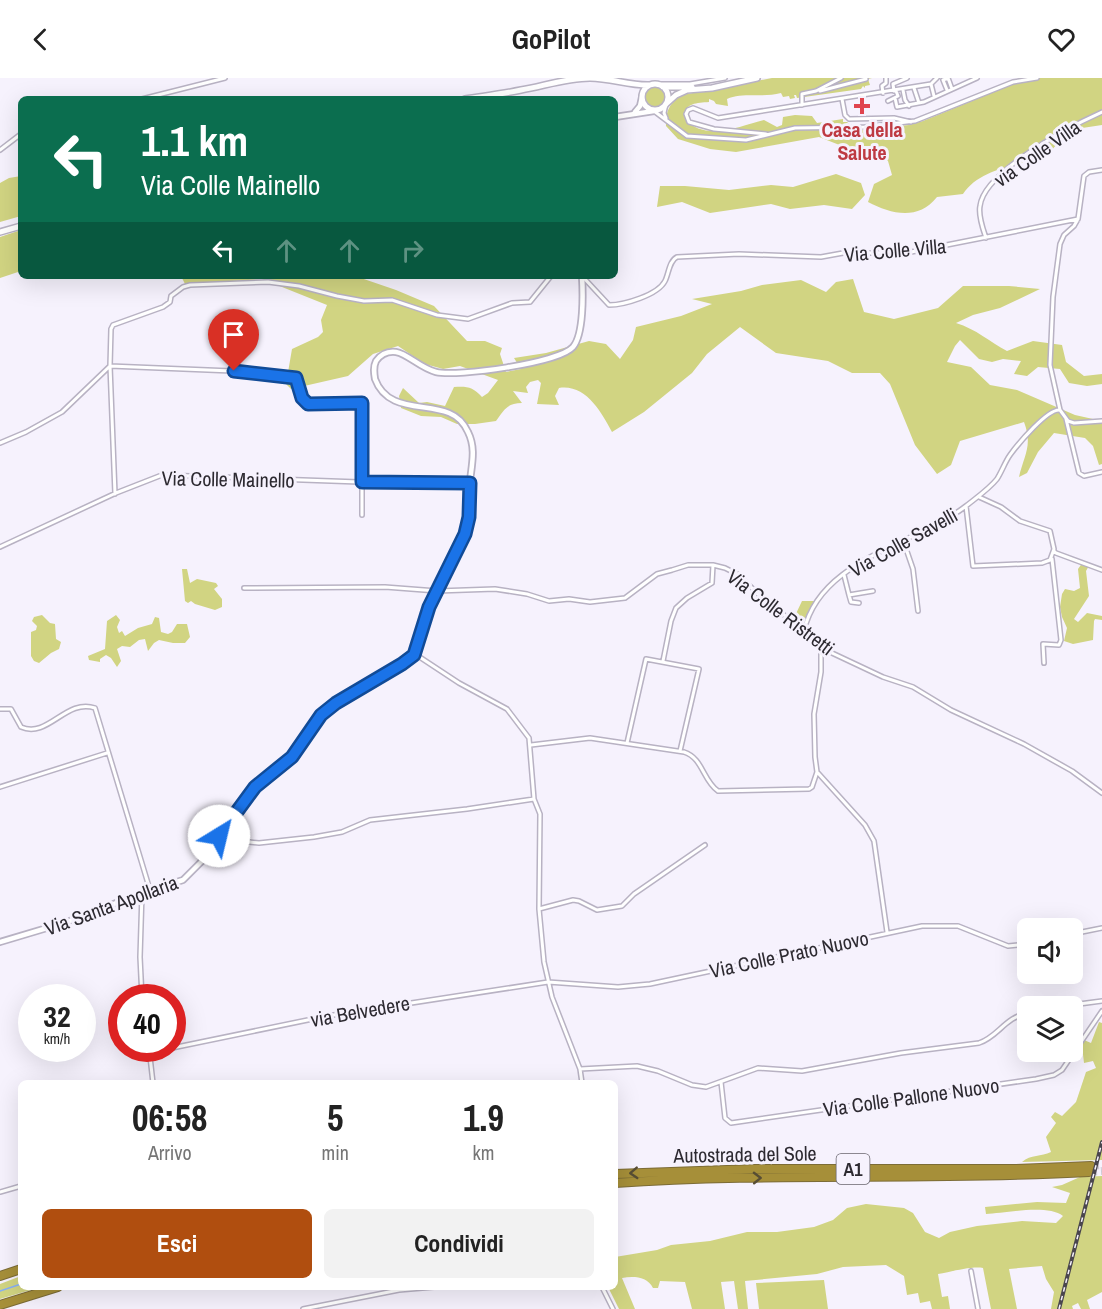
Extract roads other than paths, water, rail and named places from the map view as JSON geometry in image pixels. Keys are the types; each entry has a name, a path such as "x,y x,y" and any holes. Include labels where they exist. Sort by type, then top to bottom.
{"highway":[{"name":"Autostrada del Sole","path":"618,1174 755,1169 1090,1169 1018,1175 673,1179 618,1183"},
{"path":"0,1276 18,1270"},
{"path":"0,1305 48,1290"}],"main road":[{"path":"484,96 589,78 613,80 632,85 712,88"},
{"path":"632,85 639,90 644,105 654,111 663,108 684,92 757,78"},
{"path":"642,96 645,88 656,85"},
{"path":"656,85 668,96 666,104"},
{"path":"0,232 18,227"}],"street":[{"path":"154,96 225,78"},
{"path":"628,78 632,85"},
{"path":"656,85 690,84 725,78"},
{"path":"816,92 842,78"},
{"path":"884,93 882,86 887,83 886,78"},
{"path":"907,78 893,84 897,106 919,103 967,80 977,78"},
{"path":"772,135 702,127 689,122 686,114 693,108 714,117 811,104 914,88 931,84 937,78"},
{"path":"946,78 952,89"},
{"path":"946,78 947,91"},
{"path":"618,116 654,111 680,132 693,137 742,140 795,128 865,127 912,122 927,118 1013,82 1037,78"},
{"path":"802,105 801,95 866,79"},
{"path":"959,79 962,84"},
{"path":"931,84 934,96"},
{"path":"914,88 919,103"},
{"path":"903,90 909,106"},
{"path":"631,114 639,108 642,96"},
{"path":"888,101 904,96"},
{"path":"842,99 848,119 894,118 912,122"},
{"path":"666,104 664,114 669,122"},
{"name":"via Colle Villa","path":"986,238 979,208 984,193 993,180 1061,132 1102,112"},
{"path":"0,150 18,136"},
{"path":"1102,170 1088,172 1084,176 1075,225 1061,240 1053,295 1050,364 1060,410 1066,419 1079,474 1084,476 1102,472"},
{"name":"Via Colle Villa","path":"586,279 609,305 618,305 659,289 664,284 672,260 677,257 739,254 821,256 843,253 906,253 1077,219"},
{"path":"114,494 110,366 112,325 162,308 170,302 172,295 189,285 255,282 291,284 364,301 392,300 437,315 468,319 512,303 530,302 549,279"},
{"path":"582,1080 580,1069 548,982 539,909 540,814 534,799 531,745 527,733 507,709 459,684 415,654 427,612 467,529 473,450 469,434 462,421 446,412 400,404 390,398 381,390 374,369 376,361 384,353 394,352 429,370 453,373 505,367 566,353 574,344 579,330 583,279"},
{"path":"0,442 26,432 62,412 110,366 232,371 295,378 302,398 307,404 362,403 362,516"},
{"name":"Via Colle Savelli","path":"804,631 812,609 843,574 903,540 940,524 978,497 996,480 1021,441 1050,412 1060,410"},
{"path":"1066,419 1074,423 1102,420"},
{"name":"Via Colle Mainello","path":"0,547 114,494 162,475 362,482 470,483"},
{"path":"978,497 1001,507 1020,521 1052,533 1054,549 1052,559 1061,640 1059,645 1043,644 1044,663"},
{"path":"966,506 973,565 1042,564 1052,559"},
{"path":"903,540 913,566 918,611"},
{"path":"1054,549 1056,553 1102,570"},
{"path":"663,661 675,611 687,598 712,583 713,565"},
{"name":"Via Colle Ristretti","path":"244,588 385,587 437,591 495,589 527,594 549,601 568,599 590,602 625,598 657,574 688,566 713,565 739,575 767,603 821,646 883,677 913,687 951,710 1024,744 1071,771 1102,793"},
{"path":"843,574 851,602 859,603"},
{"path":"849,595 873,591"},
{"path":"531,745 583,738 680,751 691,755 702,768 713,788 721,792 809,789 812,787 817,772 814,714 821,678 821,646"},
{"name":"Via Santa Apollaria","path":"0,942 69,922 150,890 175,884 187,877 255,787 292,757 321,715 336,703 415,654"},
{"path":"627,743 646,659 663,661 699,669 680,751"},
{"path":"0,709 11,709 22,728 37,730 67,712 84,707 95,709 150,890"},
{"path":"0,787 108,753"},
{"path":"817,772 865,825 874,841 886,932"},
{"path":"229,822 233,825 240,841 259,843 339,832 370,820 534,799"},
{"path":"539,909 573,900 597,910 622,906 634,894 705,845"},
{"path":"141,984 142,893"},
{"name":"Via Colle Prato Nuovo","path":"548,982 592,986 642,986 922,926 955,926 1008,946 1017,945"},
{"path":"1083,932 1102,928"},
{"name":"via Belvedere","path":"186,1045 327,1016 548,982"},
{"path":"1083,1004 1102,1001"},
{"name":"Via Colle Pallone Nuovo","path":"722,1082 725,1118 731,1123 1045,1077 1062,1070 1102,1011"},
{"path":"580,1069 630,1065 658,1071 692,1085 706,1087 758,1068 802,1071 901,1053 979,1043 988,1039 1012,1018 1017,1016"},
{"path":"150,1062 153,1080"},
{"path":"0,1192 18,1187"},
{"path":"971,1270 978,1309"},
{"path":"303,1309 399,1290"},
{"path":"604,1290 613,1309"}],"waterway":[{"path":"13,231 18,230"},
{"path":"0,1291 18,1285"}],"tunnel":[{"path":"1091,1166 1102,1165"},
{"path":"1089,1172 1102,1171"}],"railway":[{"path":"1059,1309 1102,1142"}],"place":[{"name":"Casa della Salute","path":"862,106"}]}
